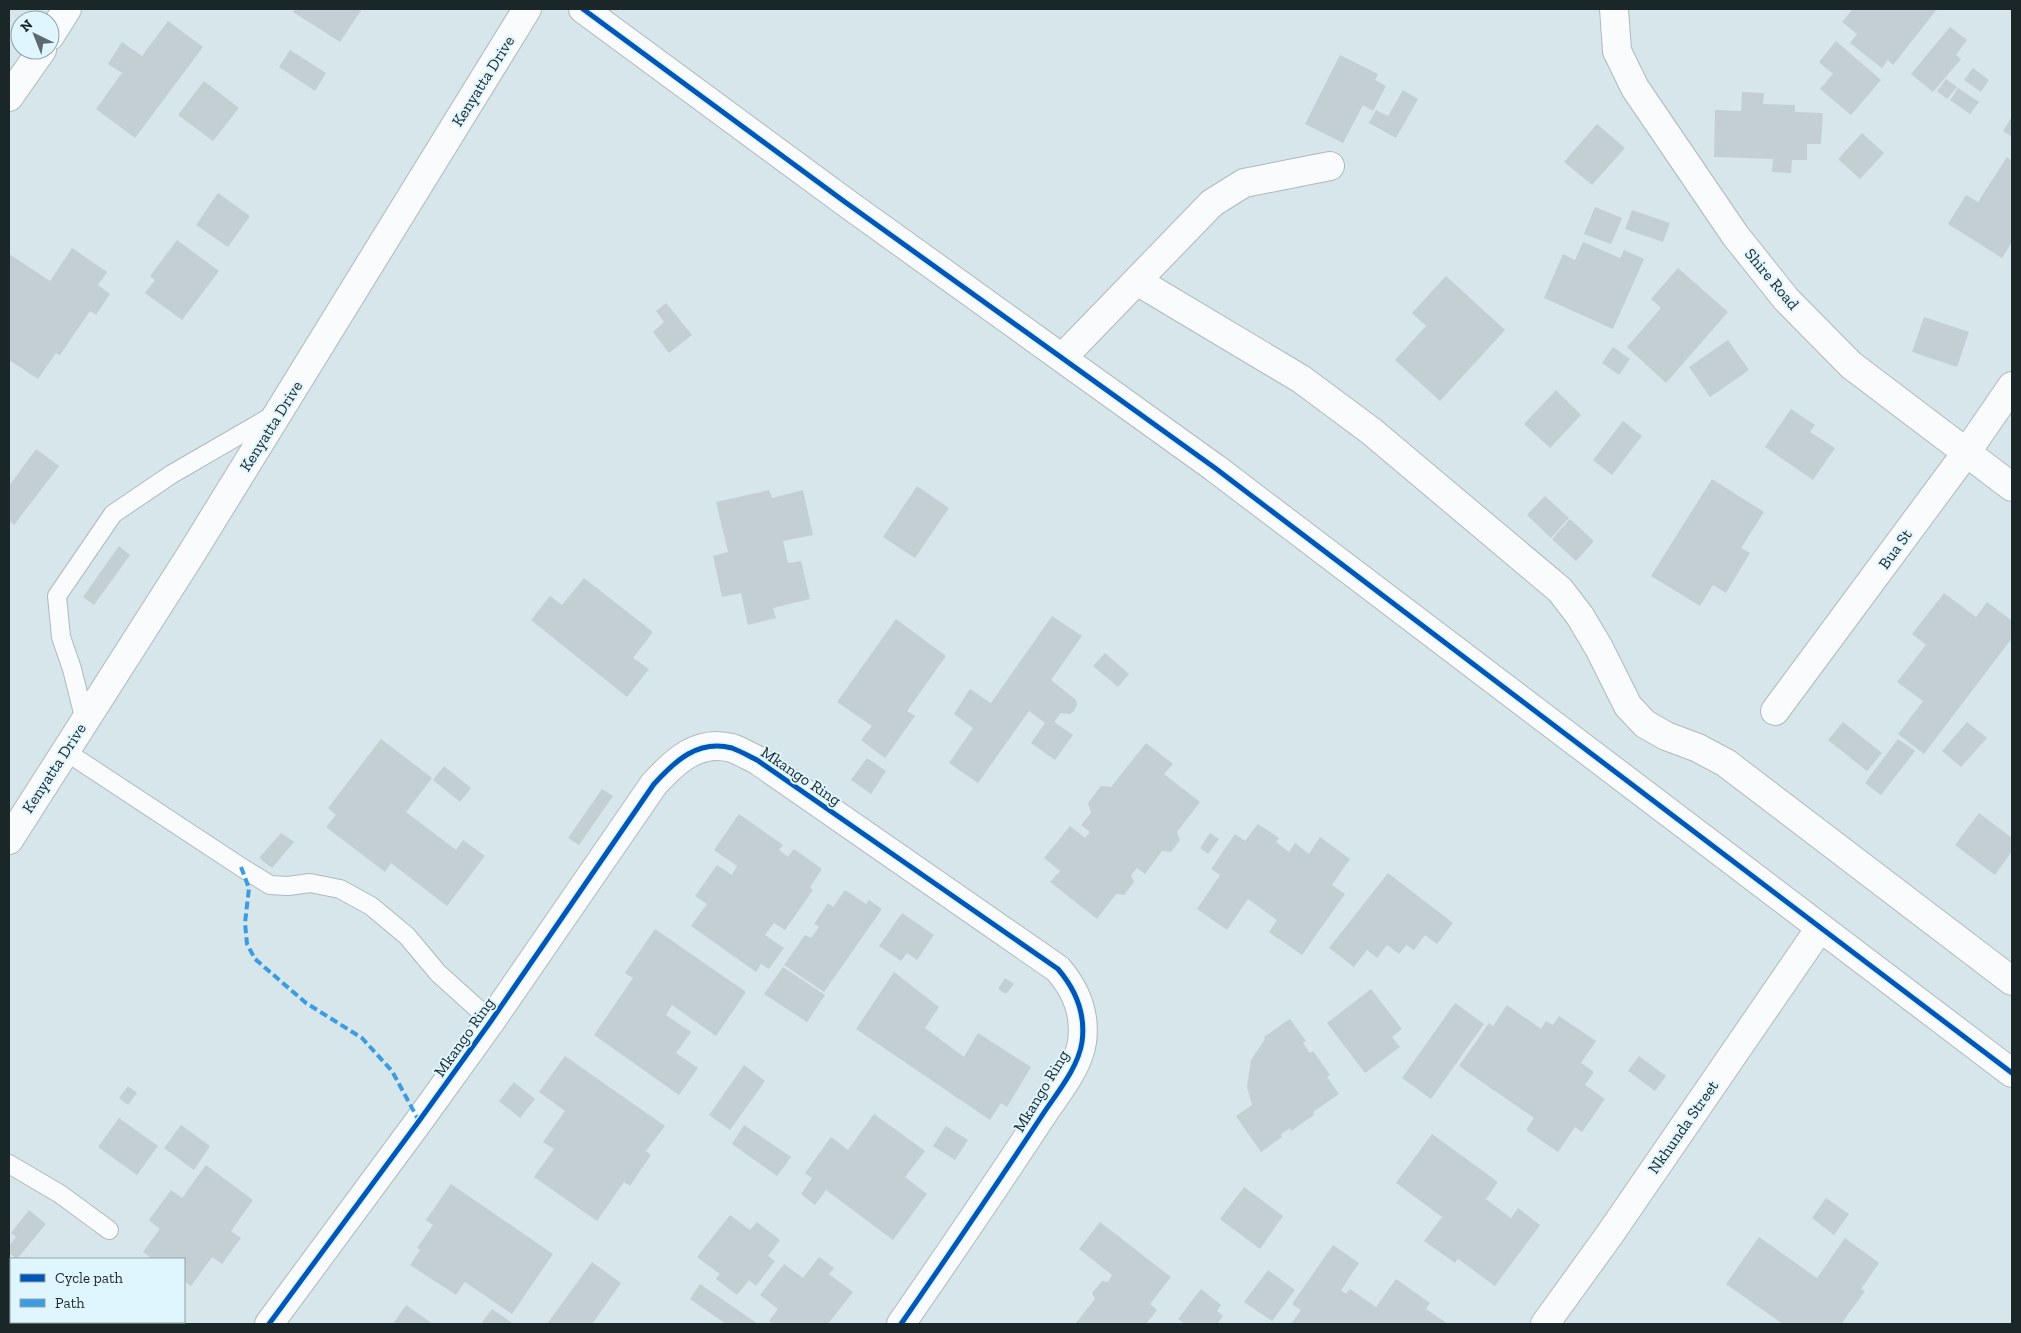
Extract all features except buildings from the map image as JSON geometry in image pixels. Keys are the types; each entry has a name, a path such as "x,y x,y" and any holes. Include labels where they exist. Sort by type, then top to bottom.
{"street":[{"name":"Kenyatta Drive","path":"9,840 279,412 527,9"},
{"path":"583,9 845,202 1239,486 2012,1073"},
{"name":"Shire Road","path":"1614,9 1617,51 1635,88 1741,242 1786,299 1851,365 2012,486"},
{"path":"9,97 35,60"},
{"path":"1062,358 1212,203 1244,182 1330,166"},
{"path":"1137,281 1301,379 1371,430 1560,590 1595,640 1628,706 1645,724 1666,736 1698,748 1726,763 2012,981"},
{"name":"Bua St","path":"1775,711 1966,453 2012,386"},
{"name":"Mkango Ring","path":"269,1324 420,1121 654,784 675,762 692,752 716,746 733,749 757,760 1058,969 1075,993 1080,1007 1083,1024 1082,1043 1072,1068 1013,1160 901,1324"},
{"name":"Nkhunda Street","path":"1544,1324 1610,1234 1820,928"}],"lane":[{"path":"85,721 72,669 61,636 57,596 113,514 172,474 279,412"},
{"path":"65,751 241,868 270,884 288,886 310,882 340,889 371,906 407,936 438,973 491,1021"},
{"path":"9,1164 60,1194 109,1230"}],"marked path":[{"path":"241,867 249,888 245,923 247,944 255,959 306,1003 362,1038 392,1071 419,1121"}],"cycle path":[{"path":"583,9 845,202 1215,468 2012,1073"},
{"path":"269,1324 491,1021 654,784 670,767 688,754 698,749 720,746 732,748 757,760 1058,969 1070,985 1078,1002 1082,1021 1082,1042 1080,1052 1071,1072 901,1324"}]}
